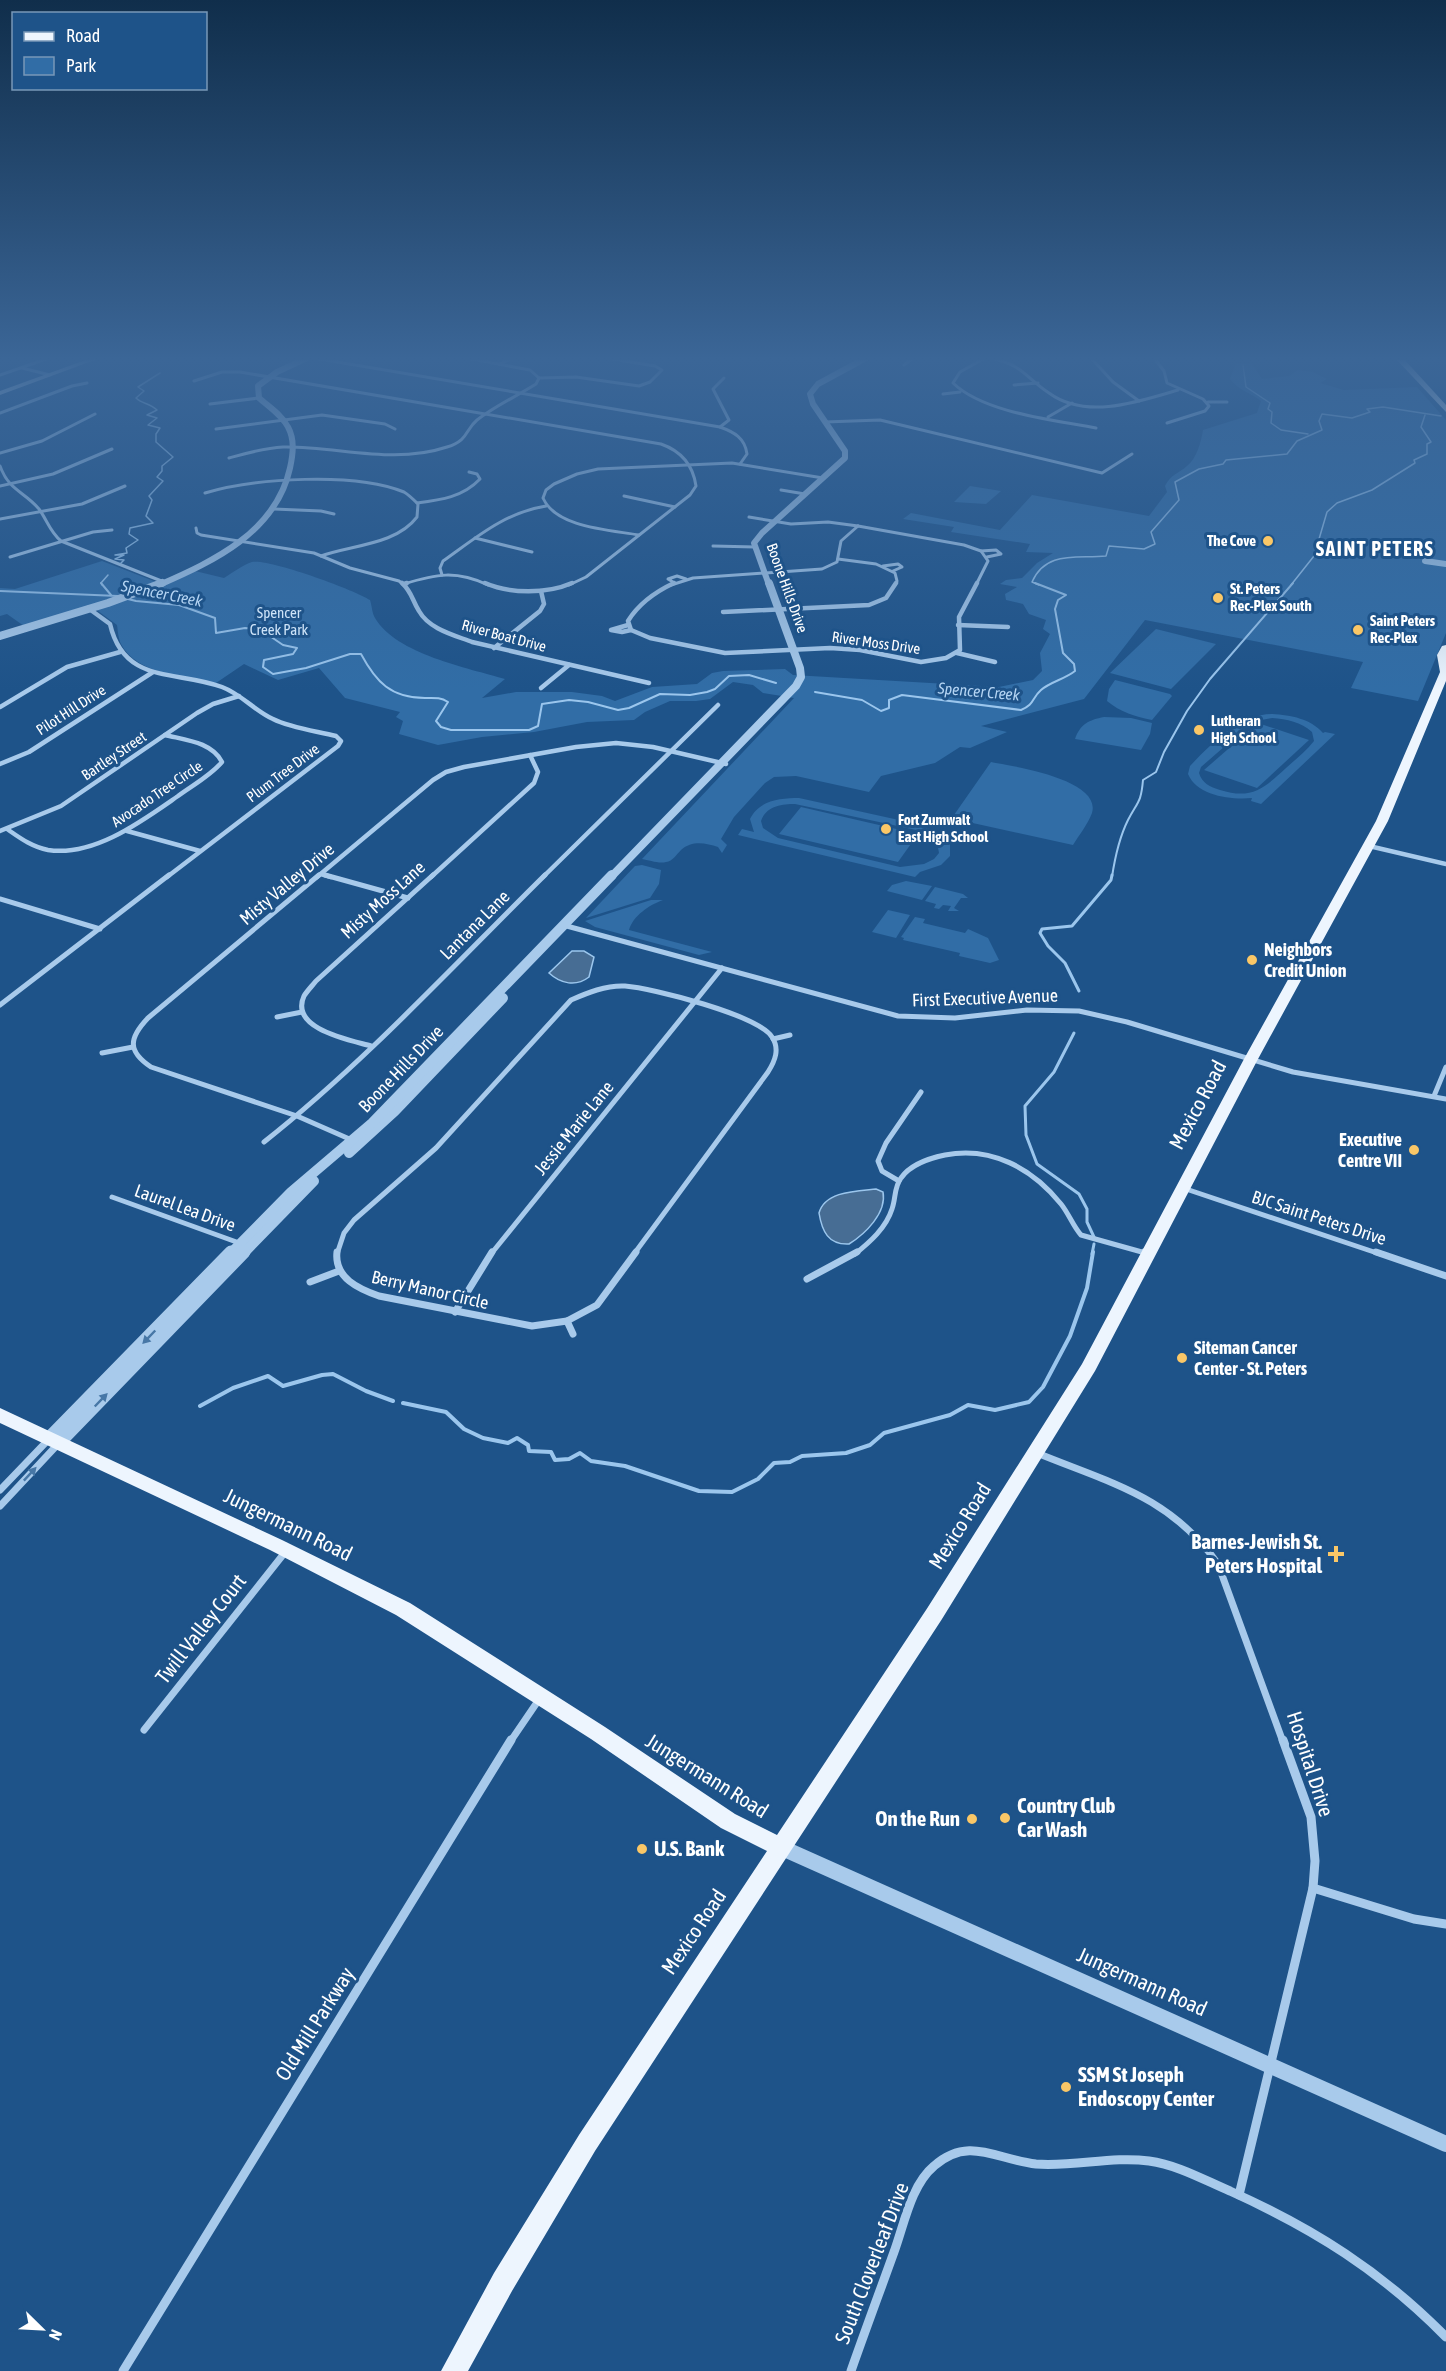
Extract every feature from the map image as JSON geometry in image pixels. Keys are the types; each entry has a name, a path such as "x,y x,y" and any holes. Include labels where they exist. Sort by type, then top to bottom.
{"main road":[{"name":"Mexico Road","path":"454,2371 540,2219 656,2035 935,1613 1089,1366 1251,1059 1369,846 1391,800 1445,670 1442,656 1446,648"},
{"name":"Jungermann Road","path":"0,1415 403,1609 458,1642 728,1821 780,1847"}],"street":[{"path":"1,469 8,485 40,512 51,533 61,541 164,582"},
{"path":"0,486 53,474 66,469"},
{"path":"0,636 134,594 206,562 239,541 274,509 289,469"},
{"path":"606,469 576,473 562,478 547,489 544,497 546,506 560,517 577,523 639,535"},
{"path":"196,528 197,534 321,556 350,568 391,578 404,584 442,574 471,577 504,589 541,591 579,581 690,495 696,486 696,478 690,469"},
{"path":"768,469 823,478"},
{"name":"Boone Hills Drive","path":"55,1440 244,1245 357,1142 395,1111 566,926 765,723 768,716 796,686 801,677 793,649 754,547 758,536 833,469"},
{"path":"1084,469 1102,473 1109,469"},
{"path":"205,494 231,486 286,481 373,484 399,490 417,503 460,494 480,479 477,474 469,472"},
{"path":"0,519 87,503 125,486"},
{"path":"781,490 805,494"},
{"path":"624,496 675,507"},
{"path":"321,556 384,538 406,528 418,515 417,503"},
{"path":"442,574 440,568 443,561 512,513 546,506"},
{"path":"274,509 321,511 334,514"},
{"path":"749,517 797,524 828,522 858,526 964,545 981,551 996,550 1001,554 987,557"},
{"path":"631,630 628,625 632,614 657,592 673,582 687,579 816,571 829,567 838,559 841,541 858,526"},
{"path":"10,557 61,541 112,530"},
{"path":"475,538 532,552"},
{"path":"713,546 754,547"},
{"path":"981,551 987,557 988,564 959,617 958,625 962,643 957,652 994,662"},
{"path":"1446,559 1426,558 1446,564"},
{"path":"838,559 883,566 898,564 902,567 893,571"},
{"path":"723,612 778,611 862,606 876,603 886,598 897,581 893,571 883,566"},
{"name":"River Boat Drive","path":"404,584 413,594 418,612 427,621 451,635 494,648 649,683"},
{"path":"494,648 540,611 544,604 541,591"},
{"path":"0,707 67,667 120,652 114,641 110,624 88,609"},
{"name":"River Moss Drive","path":"628,625 610,630 622,632 631,630 650,638 716,652 849,649 921,662 939,660 957,652"},
{"path":"958,625 1008,627"},
{"name":"Plum Tree Drive","path":"0,1005 338,746 341,741 336,736 274,720 223,687 153,672 132,662 120,652"},
{"path":"541,688 569,665"},
{"name":"Pilot Hill Drive","path":"0,764 28,752 153,672"},
{"name":"Bartley Street","path":"0,831 61,806 206,708 239,696"},
{"name":"Lantana Lane","path":"264,1142 297,1116 371,1046 718,705"},
{"name":"Avocado Tree Circle","path":"7,829 30,845 60,850 86,846 128,831 222,762 219,756 202,746 165,735"},
{"name":"Misty Valley Drive","path":"133,1047 135,1034 148,1018 438,776 464,767 603,744 636,745 723,764"},
{"name":"Misty Moss Lane","path":"302,1012 300,1001 309,988 534,783 538,772 530,755"},
{"path":"128,831 200,851"},
{"path":"1369,846 1446,864"},
{"path":"321,874 408,898"},
{"path":"0,898 100,929"},
{"name":"First Executive Avenue","path":"566,926 898,1016 955,1018 1034,1009 1079,1011 1108,1017 1313,1076 1434,1096 1446,1100"},
{"name":"Jessie Marie Lane","path":"455,1312 471,1283 498,1245 722,968"},
{"path":"310,1282 339,1271 336,1257 344,1232 367,1208 436,1148 572,1000 592,991 623,986 745,1018 765,1029 773,1039 790,1035"},
{"path":"278,1017 302,1012 310,1024 318,1029 371,1046"},
{"name":"Berry Manor Circle","path":"339,1271 351,1284 368,1293 532,1326 567,1322 597,1305 612,1287 773,1064 777,1049 773,1039"},
{"path":"102,1053 133,1047 138,1058 151,1067 297,1116 357,1142"},
{"path":"1434,1096 1446,1067"},
{"path":"898,1181 882,1171 878,1161 886,1143 921,1092"},
{"path":"807,1279 825,1271 869,1243 890,1214 898,1181 906,1172 920,1164 949,1154 972,1151 991,1154 1022,1168 1034,1177 1059,1202 1081,1235 1149,1254"},
{"name":"BJC Saint Peters Drive","path":"1183,1188 1446,1276"},
{"name":"Laurel Lea Drive","path":"112,1197 244,1245"},
{"path":"567,1322 573,1334"},
{"path":"0,1490 55,1440"},
{"path":"0,1506 55,1440"},
{"name":"Hospital Drive","path":"1036,1453 1166,1508 1195,1531 1212,1553 1267,1694 1311,1817 1315,1861 1313,1888 1239,2196"},
{"name":"Twill Valley Court","path":"144,1730 286,1551"},
{"name":"Old Mill Parkway","path":"123,2371 520,1725 540,1697"},
{"name":"Jungermann Road","path":"780,1847 1446,2144"},
{"path":"1313,1888 1406,1917 1446,1924"},
{"name":"South Cloverleaf Drive","path":"851,2371 915,2194 931,2168 952,2152 968,2148 996,2152 1026,2162 1057,2165 1117,2159 1149,2161 1182,2170 1337,2245 1401,2292 1446,2337"}],"green space":[{"name":"Spencer Creek Park","path":"1183,469 1446,469 1446,633 1418,701 1351,688 1363,662 1145,620 1084,699 981,726 1007,732 970,748 960,747 935,763 881,776 869,792 796,776 774,777 765,783 734,817 721,839 727,845 722,853 718,847 694,844 685,847 671,860 660,863 642,859 794,698 763,693 753,685 733,682 710,699 670,701 645,712 634,720 587,722 438,745 399,734 403,721 396,717 400,712 345,698 319,668 278,680 244,664 216,683 177,676 138,662 121,644 117,625 90,605 24,626 7,614 0,616 0,588 15,589 102,561 164,585 195,571 224,578 249,563 261,562 311,576 361,595 370,600 374,616 385,631 399,641 434,658 505,679 482,698 516,692 572,692 602,696 615,701 652,687 697,684 712,673 785,669 793,675 999,687 1033,680 1042,671 1040,653 1050,634 1043,629 1046,620 1029,614 1023,604 1006,600 1005,594 1017,587 1000,584 1006,580 1022,578 1037,563 1053,553 1026,552 1030,544 951,532 954,527 903,519 911,513 1000,530 1032,495 1149,516 1167,492 1165,486"},
{"path":"970,486 1001,491 986,504 954,502"},
{"path":"1156,629 1216,644 1171,689 1110,673"},
{"path":"1115,680 1172,696 1152,720 1140,717 1123,711 1107,701 1109,689"},
{"path":"1260,715 1293,717 1313,724 1323,733 1335,734 1261,804 1251,801 1252,798 1225,797 1207,792 1192,781 1188,774 1190,766 1208,748 1238,724","holes":["1278,718 1303,726 1312,732 1314,741 1271,781 1257,790 1241,794 1216,789 1202,779 1199,773 1201,767 1248,726 1256,721"]},
{"path":"1104,717 1131,718 1152,723 1150,734 1141,750 1075,739 1086,724"},
{"path":"1258,723 1309,740 1257,788 1204,770"},
{"path":"991,762 1053,776 1083,791 1091,801 1092,813 1073,845 959,820 954,815"},
{"path":"799,798 917,824 939,832 950,844 950,856 941,865 920,872 915,877 738,835 742,829 754,832 750,819 765,804 771,801","holes":["795,804 921,831 937,842 939,853 934,859 924,864 900,867 778,838 763,828 761,821 771,809 780,805"]},
{"path":"801,807 918,834 898,862 779,834"},
{"path":"642,865 661,870 659,884 650,898 586,918 635,866"},
{"path":"906,881 932,886 922,900 887,891 892,885"},
{"path":"935,887 963,894 968,898 961,898 954,908 959,911 948,911 951,906 943,905 939,909 934,908 936,904 925,901"},
{"path":"651,900 663,900 642,912 634,920 629,930 712,952 699,955 595,927 585,921"},
{"path":"888,910 910,915 896,938 872,932"},
{"path":"915,917 925,919 923,923 965,933 968,929 988,938 999,960 990,963 959,956 960,953 903,940 904,938 901,937"}],"shaded area":[{"path":"572,951 584,951 594,957 589,977 574,983 558,980 549,973"},
{"path":"876,1189 883,1192 882,1208 862,1235 849,1244 836,1242 827,1236 819,1213 828,1200 851,1192"}],"waterway":[{"path":"121,563 124,560 115,559 124,555 115,555 127,553 126,548 138,540 129,534 130,528 153,523 146,516 152,500 149,496 163,481 157,477 162,469"},
{"name":"Spencer Creek","path":"1039,585 1032,582 1038,572 1045,565 1054,561 1063,558 1106,556 1109,546 1144,549 1155,544 1151,532 1179,500 1175,482 1201,469"},
{"path":"1291,585 1314,556 1327,512 1337,503 1372,490 1406,469"},
{"path":"101,583 108,575"},
{"path":"101,583 111,595"},
{"name":"Spencer Creek","path":"815,692 862,700 881,711 889,708 889,700 902,695 1021,710 1031,703 1045,687 1075,671 1074,664 1063,653 1055,609 1058,600 1066,595 1035,583"},
{"path":"1112,877 1120,841 1140,798 1143,780 1156,772 1164,752 1187,711 1210,679 1293,583"},
{"name":"Spencer Creek","path":"0,591 118,596"},
{"name":"Spencer Creek","path":"124,598 179,605 215,618 216,633 245,628 261,630 283,645 297,648 293,654 264,660 263,667 273,674 306,668 350,654 361,654 379,680 394,691 403,695 437,698 448,702 436,721 441,727 451,730 529,730 538,726 542,704 569,700 588,702 618,710 629,708 660,694 690,695 707,692 715,689 729,676 749,675 776,683"},
{"path":"1079,991 1065,963 1048,946 1040,933 1042,929 1072,926 1111,880 1112,875"},
{"path":"1074,1033 1054,1072 1025,1106 1026,1135 1037,1164 1079,1194 1087,1209 1087,1222 1094,1237"},
{"path":"1092,1254 1094,1244"},
{"path":"403,1403 446,1412 464,1429 483,1438 508,1443 517,1438 528,1445 529,1451 551,1452 555,1460 569,1459 580,1453 591,1461 625,1466 699,1491 732,1492 758,1479 774,1463 790,1462 802,1456 846,1453 870,1445 884,1433 950,1415 968,1405 995,1410 1029,1402 1043,1387 1070,1336 1087,1288 1093,1252"},
{"path":"200,1406 233,1388 268,1376 283,1386 333,1374 366,1391 393,1401"}],"place":[{"name":"The Cove","path":"1268,541"},
{"name":"St. Peters Rec-Plex South","path":"1218,598"},
{"name":"Saint Peters Rec-Plex","path":"1358,630"},
{"name":"Lutheran High School","path":"1199,730"},
{"name":"Fort Zumwalt East High School","path":"886,829"},
{"name":"Neighbors Credit Union","path":"1252,960"},
{"name":"Executive Centre VII","path":"1414,1150"},
{"name":"Siteman Cancer Center - St. Peters","path":"1182,1358"},
{"name":"Barnes-Jewish St. Peters Hospital","path":"1336,1554"},
{"name":"Country Club Car Wash","path":"1005,1818"},
{"name":"On the Run","path":"972,1819"},
{"name":"U.S. Bank","path":"642,1849"},
{"name":"SSM St Joseph Endoscopy Center","path":"1066,2087"}],"district":[{"name":"SAINT PETERS","path":"1375,549"}]}
